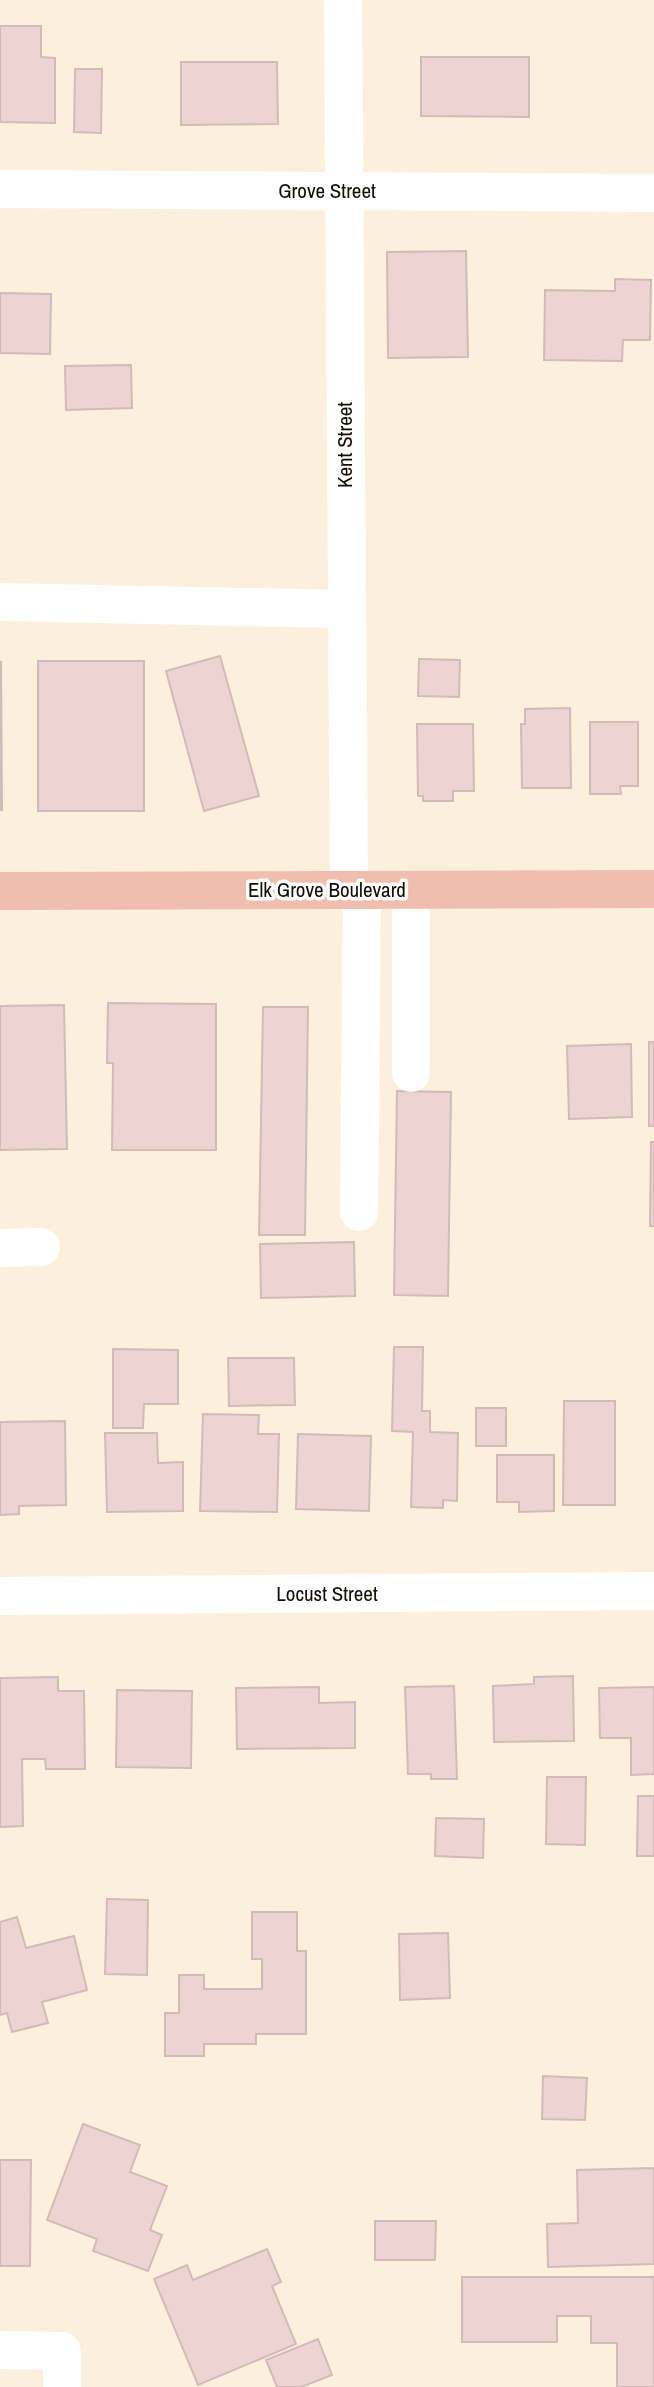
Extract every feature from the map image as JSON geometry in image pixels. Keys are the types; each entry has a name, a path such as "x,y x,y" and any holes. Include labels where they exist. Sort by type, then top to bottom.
{"main road":[{"name":"Elk Grove Boulevard","path":"0,891 654,889"}],"street":[{"name":"Kent Street","path":"343,0 346,609 355,890 359,1212"},
{"name":"Grove Street","path":"0,189 654,193"},
{"path":"2,602 346,609"},
{"path":"411,890 411,1073"},
{"path":"0,1248 41,1247"},
{"name":"Locust Street","path":"5,1603 654,1591"},
{"path":"0,2350 62,2351 62,2387"}],"building":[{"path":"0,26 41,26 41,57 55,58 55,123 0,122"},
{"path":"421,57 529,57 529,117 421,116"},
{"path":"181,62 277,62 278,124 181,125"},
{"path":"75,69 102,69 101,133 74,132"},
{"path":"466,251 468,357 388,358 387,252"},
{"path":"615,279 651,280 650,340 623,340 622,361 544,360 545,290 615,291"},
{"path":"0,293 51,294 50,354 0,353"},
{"path":"131,365 132,408 66,410 65,366"},
{"path":"220,656 259,796 204,811 166,671"},
{"path":"419,659 460,660 459,697 418,696"},
{"path":"38,661 144,661 144,811 38,811"},
{"path":"0,662 2,810 0,810"},
{"path":"570,708 571,788 522,788 521,724 525,724 525,709"},
{"path":"590,722 638,722 638,786 620,786 621,794 590,794"},
{"path":"417,724 473,724 474,791 453,791 453,801 423,801 423,796 418,796"},
{"path":"108,1003 216,1004 216,1150 112,1150 113,1063 107,1063"},
{"path":"64,1005 67,1149 0,1150 0,1006"},
{"path":"263,1007 308,1007 305,1235 259,1235"},
{"path":"649,1042 654,1042 654,1126 649,1126"},
{"path":"631,1044 632,1117 569,1119 567,1046"},
{"path":"397,1091 451,1092 448,1296 394,1295"},
{"path":"651,1142 654,1142 654,1226 650,1226"},
{"path":"354,1242 355,1296 261,1298 260,1244"},
{"path":"394,1347 423,1347 422,1411 430,1411 430,1432 458,1433 457,1501 443,1500 443,1508 411,1507 413,1432 392,1431"},
{"path":"113,1349 178,1350 178,1404 144,1404 143,1428 113,1428"},
{"path":"228,1358 294,1358 295,1405 229,1406"},
{"path":"564,1401 615,1401 615,1505 563,1505"},
{"path":"476,1408 506,1408 506,1446 476,1446"},
{"path":"203,1414 259,1415 258,1434 279,1434 277,1512 200,1511"},
{"path":"65,1421 66,1505 19,1506 19,1514 0,1515 0,1422"},
{"path":"105,1433 157,1433 158,1463 183,1462 183,1511 107,1512"},
{"path":"298,1434 371,1436 369,1511 296,1509"},
{"path":"497,1455 554,1455 554,1511 519,1512 519,1502 497,1502"},
{"path":"573,1676 574,1741 494,1742 493,1686 534,1684 534,1677"},
{"path":"58,1677 58,1691 84,1691 85,1769 46,1769 45,1759 22,1759 23,1826 0,1827 0,1678"},
{"path":"454,1686 457,1779 431,1779 431,1774 408,1774 405,1687"},
{"path":"319,1687 319,1703 355,1702 355,1748 237,1749 236,1688"},
{"path":"654,1687 654,1774 631,1775 631,1738 600,1738 599,1688"},
{"path":"117,1690 192,1691 191,1768 116,1767"},
{"path":"547,1777 586,1777 585,1845 546,1844"},
{"path":"638,1796 654,1796 654,1856 637,1856"},
{"path":"436,1818 484,1819 483,1858 435,1856"},
{"path":"107,1899 148,1900 147,1975 105,1974"},
{"path":"252,1912 297,1912 297,1951 306,1951 306,2034 256,2034 256,2044 204,2044 204,2056 165,2056 165,2013 179,2013 179,1975 204,1975 204,1989 262,1989 262,1959 252,1959"},
{"path":"17,1917 26,1948 74,1936 87,1990 42,2002 48,2023 12,2032 7,2013 0,2015 0,1922"},
{"path":"448,1933 450,1998 400,2000 399,1934"},
{"path":"543,2076 587,2078 585,2120 542,2119"},
{"path":"83,2124 140,2145 130,2172 167,2186 150,2230 162,2235 148,2271 93,2251 97,2239 47,2220"},
{"path":"0,2160 31,2160 30,2266 0,2266"},
{"path":"654,2168 654,2264 548,2267 547,2224 578,2223 577,2170"},
{"path":"375,2221 436,2221 435,2260 375,2260"},
{"path":"267,2249 281,2282 272,2286 296,2344 198,2385 154,2279 187,2265 193,2280"},
{"path":"462,2277 654,2277 654,2387 617,2387 617,2343 591,2343 591,2316 557,2316 557,2342 462,2342"},
{"path":"318,2339 332,2375 301,2387 277,2387 266,2360"}]}
